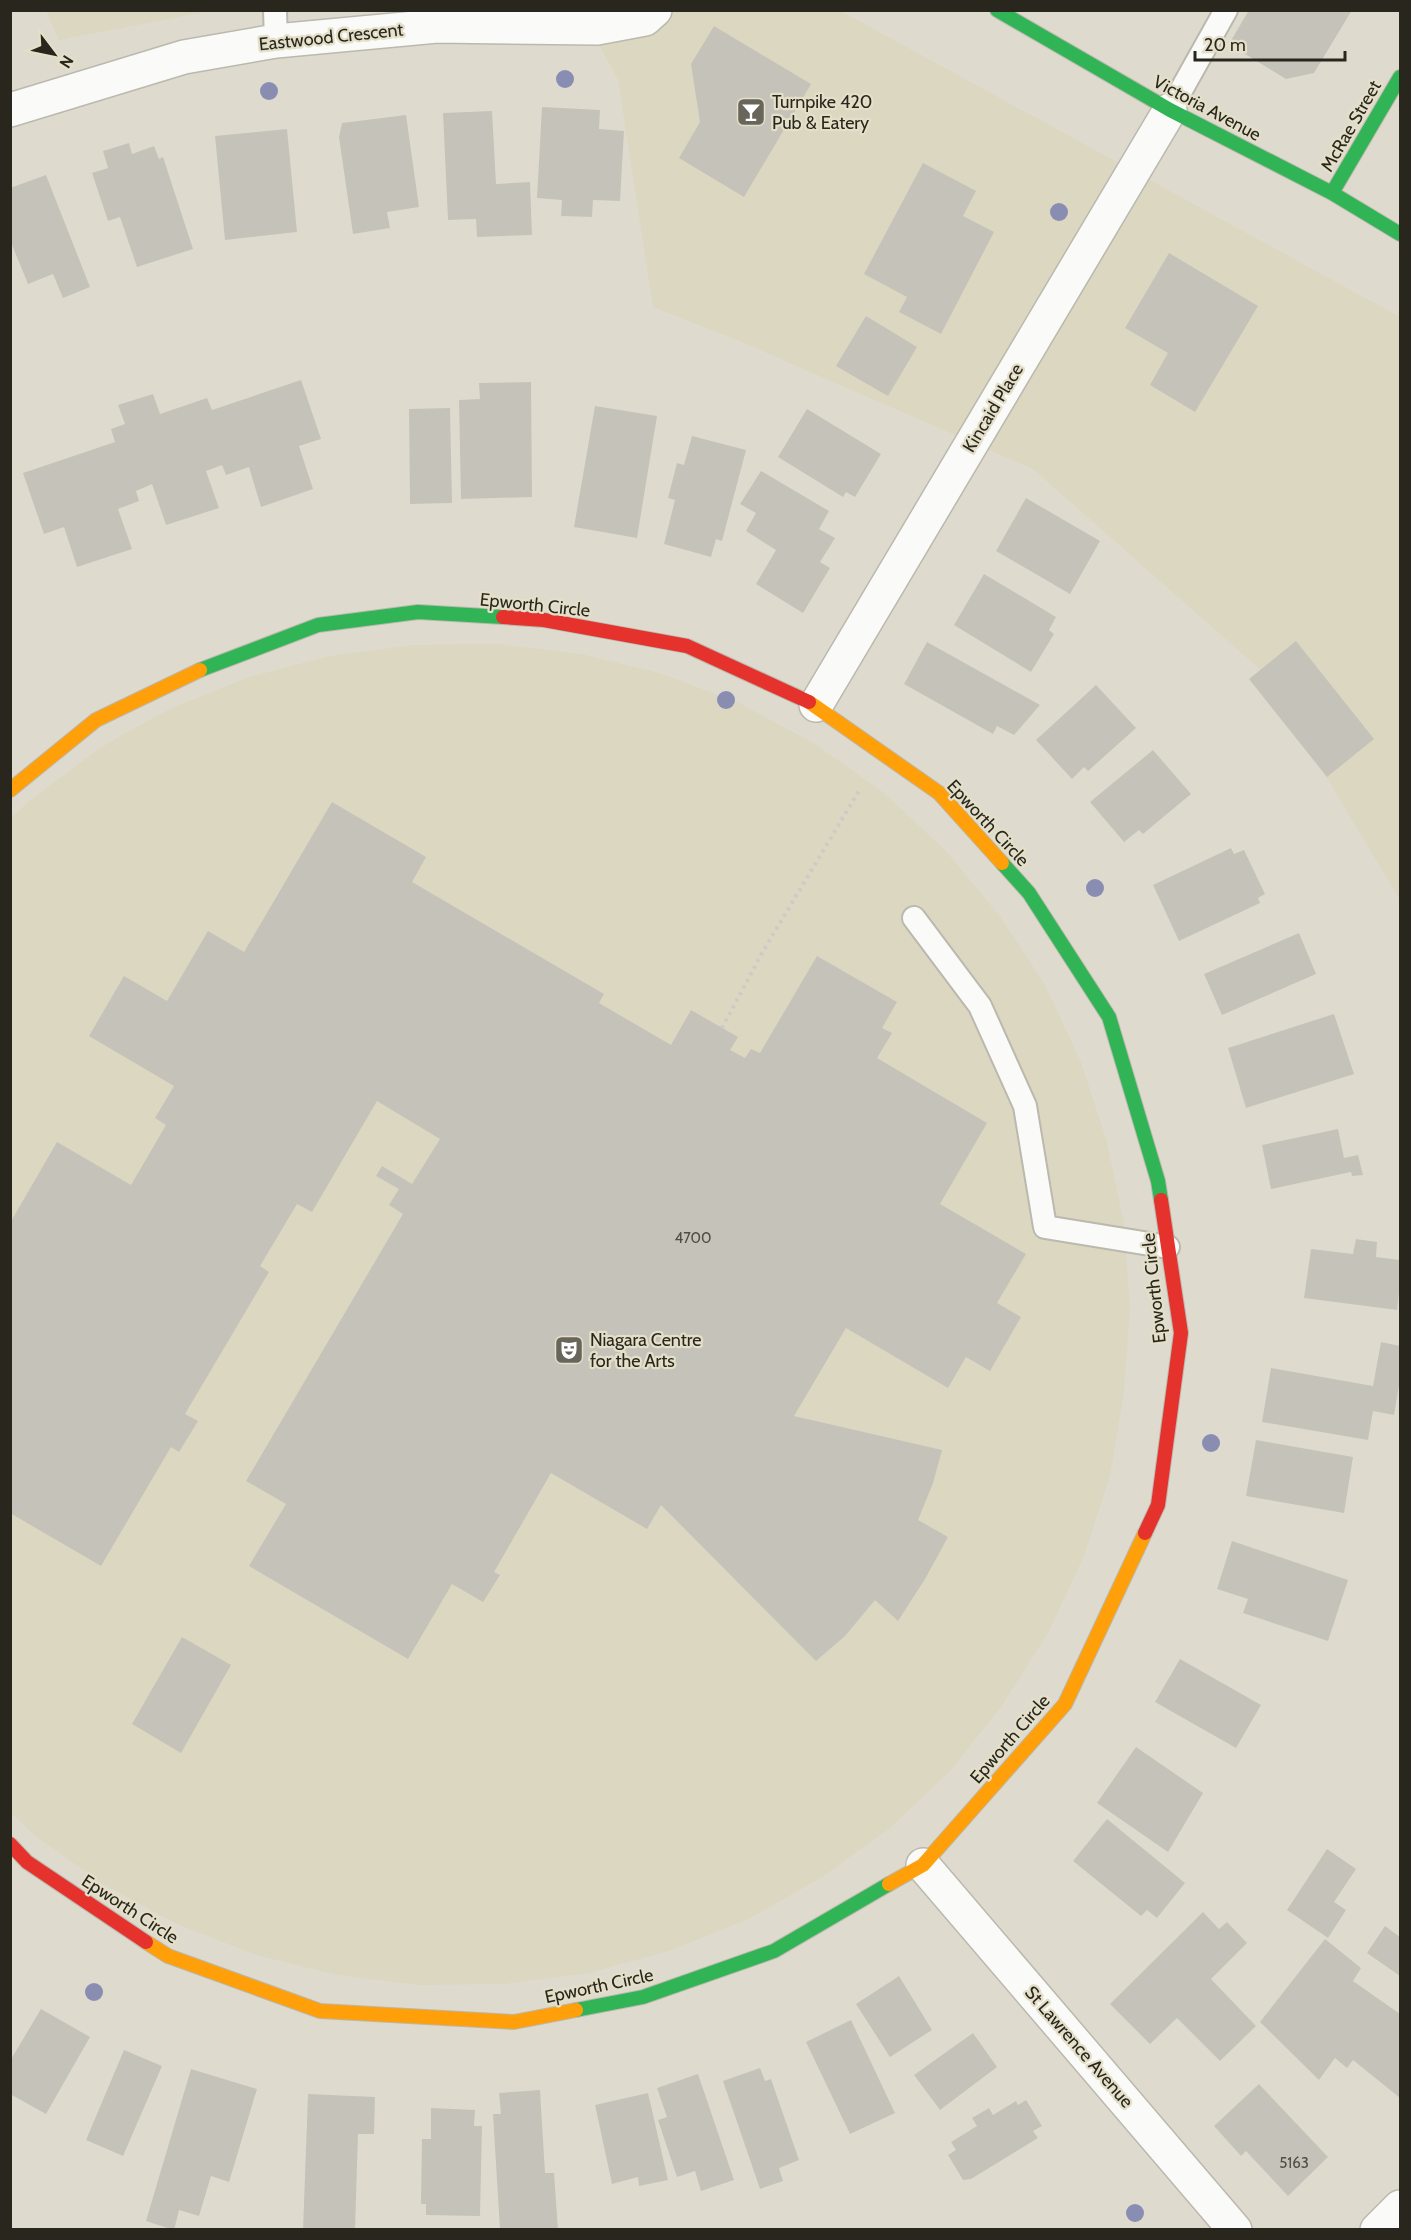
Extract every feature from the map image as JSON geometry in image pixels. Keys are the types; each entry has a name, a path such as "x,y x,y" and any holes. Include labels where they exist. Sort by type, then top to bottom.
{"street":[{"name":"Eastwood Crescent","path":"10,110 276,26 597,28 645,19 655,10"},
{"name":"Victoria Avenue","path":"1000,11 1170,110 1332,193 1401,234"},
{"name":"McRae Street","path":"1332,193 1401,77"},
{"name":"Kincaid Place","path":"816,705 1170,110"},
{"name":"Epworth Circle","path":"10,790 96,720 199,670 318,625 418,612 544,620 687,646 816,705 939,793 1029,893 1109,1017 1158,1181 1181,1333 1158,1505 1065,1704 923,1866 774,1951 643,1997 514,2022 320,2011 168,1956 27,1862 10,1844"},
{"name":"St Lawrence Avenue","path":"923,1866 1235,2229"},
{"path":"1377,2229 1401,2207"}],"lane":[{"path":"1170,110 1226,10"},
{"path":"914,918 981,1006 1026,1106 1045,1227 1168,1247"}],"path":[{"path":"722,1028 762,953 882,752"}],"shaded area":[{"path":"46,11 210,11 59,40"},
{"path":"581,11 841,11 1400,317 1400,900 1264,673 1033,469 737,340 653,307 618,80"},
{"name":"Niagara Centre for the Arts","path":"498,644 581,654 663,674 741,704 815,744 884,793 945,850 999,915 1045,985 1081,1062 1107,1142 1124,1224 1130,1308 1124,1392 1110,1476 1084,1556 1048,1633 1003,1704 951,1770 890,1828 821,1878 748,1919 669,1951 588,1973 505,1984 420,1985 337,1975 256,1955 177,1924 103,1884 34,1835 11,1813 10,819 29,801 97,750 120,736 170,709 249,677 330,656 414,645"}],"building":[{"path":"1249,10 1352,10 1314,73 1286,79 1229,44"},
{"path":"714,26 811,84 744,197 679,158 700,122 691,64"},
{"path":"542,107 600,110 599,129 624,131 620,201 593,200 592,217 561,216 562,200 537,198"},
{"path":"492,111 496,184 530,182 532,235 477,237 476,219 448,220 443,113"},
{"path":"406,115 419,207 387,212 390,228 353,234 339,137 342,123"},
{"path":"287,129 297,232 225,240 215,136"},
{"path":"129,143 132,154 154,146 159,159 163,157 193,249 137,267 120,217 108,221 92,173 108,168 103,151"},
{"path":"923,163 976,191 963,216 994,232 941,334 899,312 907,297 864,274"},
{"path":"46,175 90,287 63,298 53,274 28,284 10,240 10,188"},
{"path":"1169,253 1258,306 1195,412 1150,385 1168,353 1125,328"},
{"path":"866,316 917,347 888,396 836,366"},
{"path":"301,380 321,439 299,446 313,489 261,507 249,467 226,475 222,465 206,471 219,508 166,525 152,484 136,491 139,501 118,509 132,549 77,567 64,527 44,534 23,473 115,442 111,429 125,424 118,405 153,394 160,414 207,398 212,410"},
{"path":"531,382 532,497 461,499 459,400 480,399 479,383"},
{"path":"595,406 657,416 637,538 574,527"},
{"path":"450,408 452,503 410,504 409,409"},
{"path":"807,409 881,454 855,497 846,492 843,497 778,457"},
{"path":"692,436 746,450 722,541 716,539 711,557 664,544 675,500 668,498 677,463 684,465"},
{"path":"761,471 829,511 819,529 835,538 820,562 830,568 803,613 756,584 776,550 746,531 756,513 740,504"},
{"path":"1026,498 1100,541 1070,594 996,551"},
{"path":"984,574 1056,617 1049,630 1054,634 1031,672 954,625"},
{"path":"1296,641 1374,739 1327,777 1249,679"},
{"path":"927,642 1040,705 1014,735 997,726 993,734 904,684"},
{"path":"1096,685 1136,728 1088,771 1084,767 1072,779 1036,740"},
{"path":"1153,750 1191,794 1143,834 1139,830 1124,842 1090,802"},
{"path":"332,802 426,857 412,882 604,994 599,1003 671,1045 691,1010 738,1037 730,1050 745,1058 751,1049 760,1053 817,956 897,1002 882,1028 892,1033 877,1058 987,1123 940,1204 1026,1254 997,1303 1021,1317 990,1371 966,1357 948,1388 846,1328 794,1416 942,1450 933,1483 918,1520 948,1537 898,1621 875,1600 845,1636 816,1661 661,1505 647,1529 551,1473 494,1572 500,1575 483,1602 452,1584 408,1659 249,1566 286,1504 246,1481 403,1214 389,1205 399,1189 376,1176 382,1166 412,1184 440,1139 377,1101 312,1212 297,1204 260,1266 269,1272 185,1414 198,1421 179,1452 171,1447 101,1566 10,1513 10,1223 57,1142 131,1185 166,1125 155,1118 174,1086 89,1036 124,976 167,1001 208,931 244,952"},
{"path":"1231,848 1234,854 1244,850 1265,894 1258,898 1260,903 1179,941 1153,885"},
{"path":"1299,933 1316,974 1222,1015 1204,974"},
{"path":"1334,1014 1354,1074 1246,1108 1228,1048"},
{"path":"1338,1129 1344,1158 1358,1155 1363,1175 1352,1176 1351,1172 1271,1189 1262,1145"},
{"path":"1356,1239 1377,1242 1376,1257 1400,1260 1397,1310 1304,1298 1311,1249 1353,1254"},
{"path":"1381,1342 1400,1346 1400,1379 1394,1415 1373,1411 1368,1440 1262,1422 1271,1368 1373,1386"},
{"path":"1256,1440 1353,1457 1344,1513 1246,1496"},
{"path":"1232,1541 1348,1580 1328,1641 1243,1613 1248,1599 1217,1589"},
{"path":"182,1637 231,1665 181,1753 132,1724"},
{"path":"1180,1659 1261,1705 1236,1748 1155,1702"},
{"path":"1136,1747 1203,1793 1168,1852 1097,1803"},
{"path":"1107,1819 1185,1883 1157,1918 1147,1910 1141,1916 1073,1861"},
{"path":"1327,1849 1356,1869 1334,1902 1346,1910 1328,1938 1287,1910"},
{"path":"1203,1912 1219,1929 1227,1922 1247,1943 1211,1979 1256,2026 1220,2061 1177,2018 1150,2044 1110,2004"},
{"path":"1385,1926 1400,1937 1400,1976 1367,1953"},
{"path":"1325,1939 1361,1968 1353,1981 1400,2014 1400,2098 1353,2060 1347,2068 1335,2058 1319,2080 1260,2022"},
{"path":"899,1976 932,2030 890,2057 856,2004"},
{"path":"41,2009 90,2037 46,2114 10,2094 10,2061"},
{"path":"851,2020 895,2113 850,2134 806,2042"},
{"path":"973,2033 997,2067 940,2110 914,2075"},
{"path":"124,2050 162,2066 123,2156 86,2140"},
{"path":"760,2068 765,2081 771,2079 799,2160 779,2168 783,2181 760,2189 723,2081"},
{"path":"191,2069 257,2089 229,2182 211,2176 199,2216 179,2210 174,2230 146,2221"},
{"path":"698,2074 734,2180 701,2191 695,2171 677,2177 658,2120 667,2117 657,2088"},
{"path":"1259,2084 1328,2157 1288,2196 1246,2151 1241,2156 1214,2126"},
{"path":"540,2090 545,2173 554,2173 558,2230 500,2230 493,2114 501,2114 499,2093"},
{"path":"648,2093 668,2180 639,2186 638,2177 612,2184 595,2105"},
{"path":"308,2094 375,2097 374,2134 358,2134 355,2230 303,2230"},
{"path":"1026,2100 1042,2126 1033,2131 1038,2138 971,2179 963,2180 948,2155 956,2150 951,2142 977,2126 972,2118 989,2108 993,2115 1016,2101 1018,2105"},
{"path":"431,2108 475,2110 474,2126 482,2126 480,2216 426,2215 426,2204 421,2204 422,2139 431,2139"}],"traffic: fast":[{"path":"997,10 1170,110 1332,193 1400,234"},
{"path":"1332,193 1400,77"},
{"path":"200,670 318,625 418,612 503,617"},
{"path":"1002,863 1029,893 1109,1017 1158,1181 1161,1200"},
{"path":"576,2010 643,1997 774,1951 889,1884"}],"traffic: slow":[{"path":"10,790 96,720 200,670"},
{"path":"809,702 939,793 1002,863"},
{"path":"889,1884 923,1865 1065,1704 1145,1533"},
{"path":"146,1942 168,1956 320,2011 514,2022 576,2010"}],"traffic: jam":[{"path":"503,617 544,620 687,646 809,702"},
{"path":"1145,1533 1158,1505 1181,1333 1161,1200"},
{"path":"10,1844 27,1862 146,1942"}],"place":[{"name":"Turnpike 420 Pub & Eatery","path":"751,112"},
{"name":"Niagara Centre for the Arts","path":"569,1350"}]}
